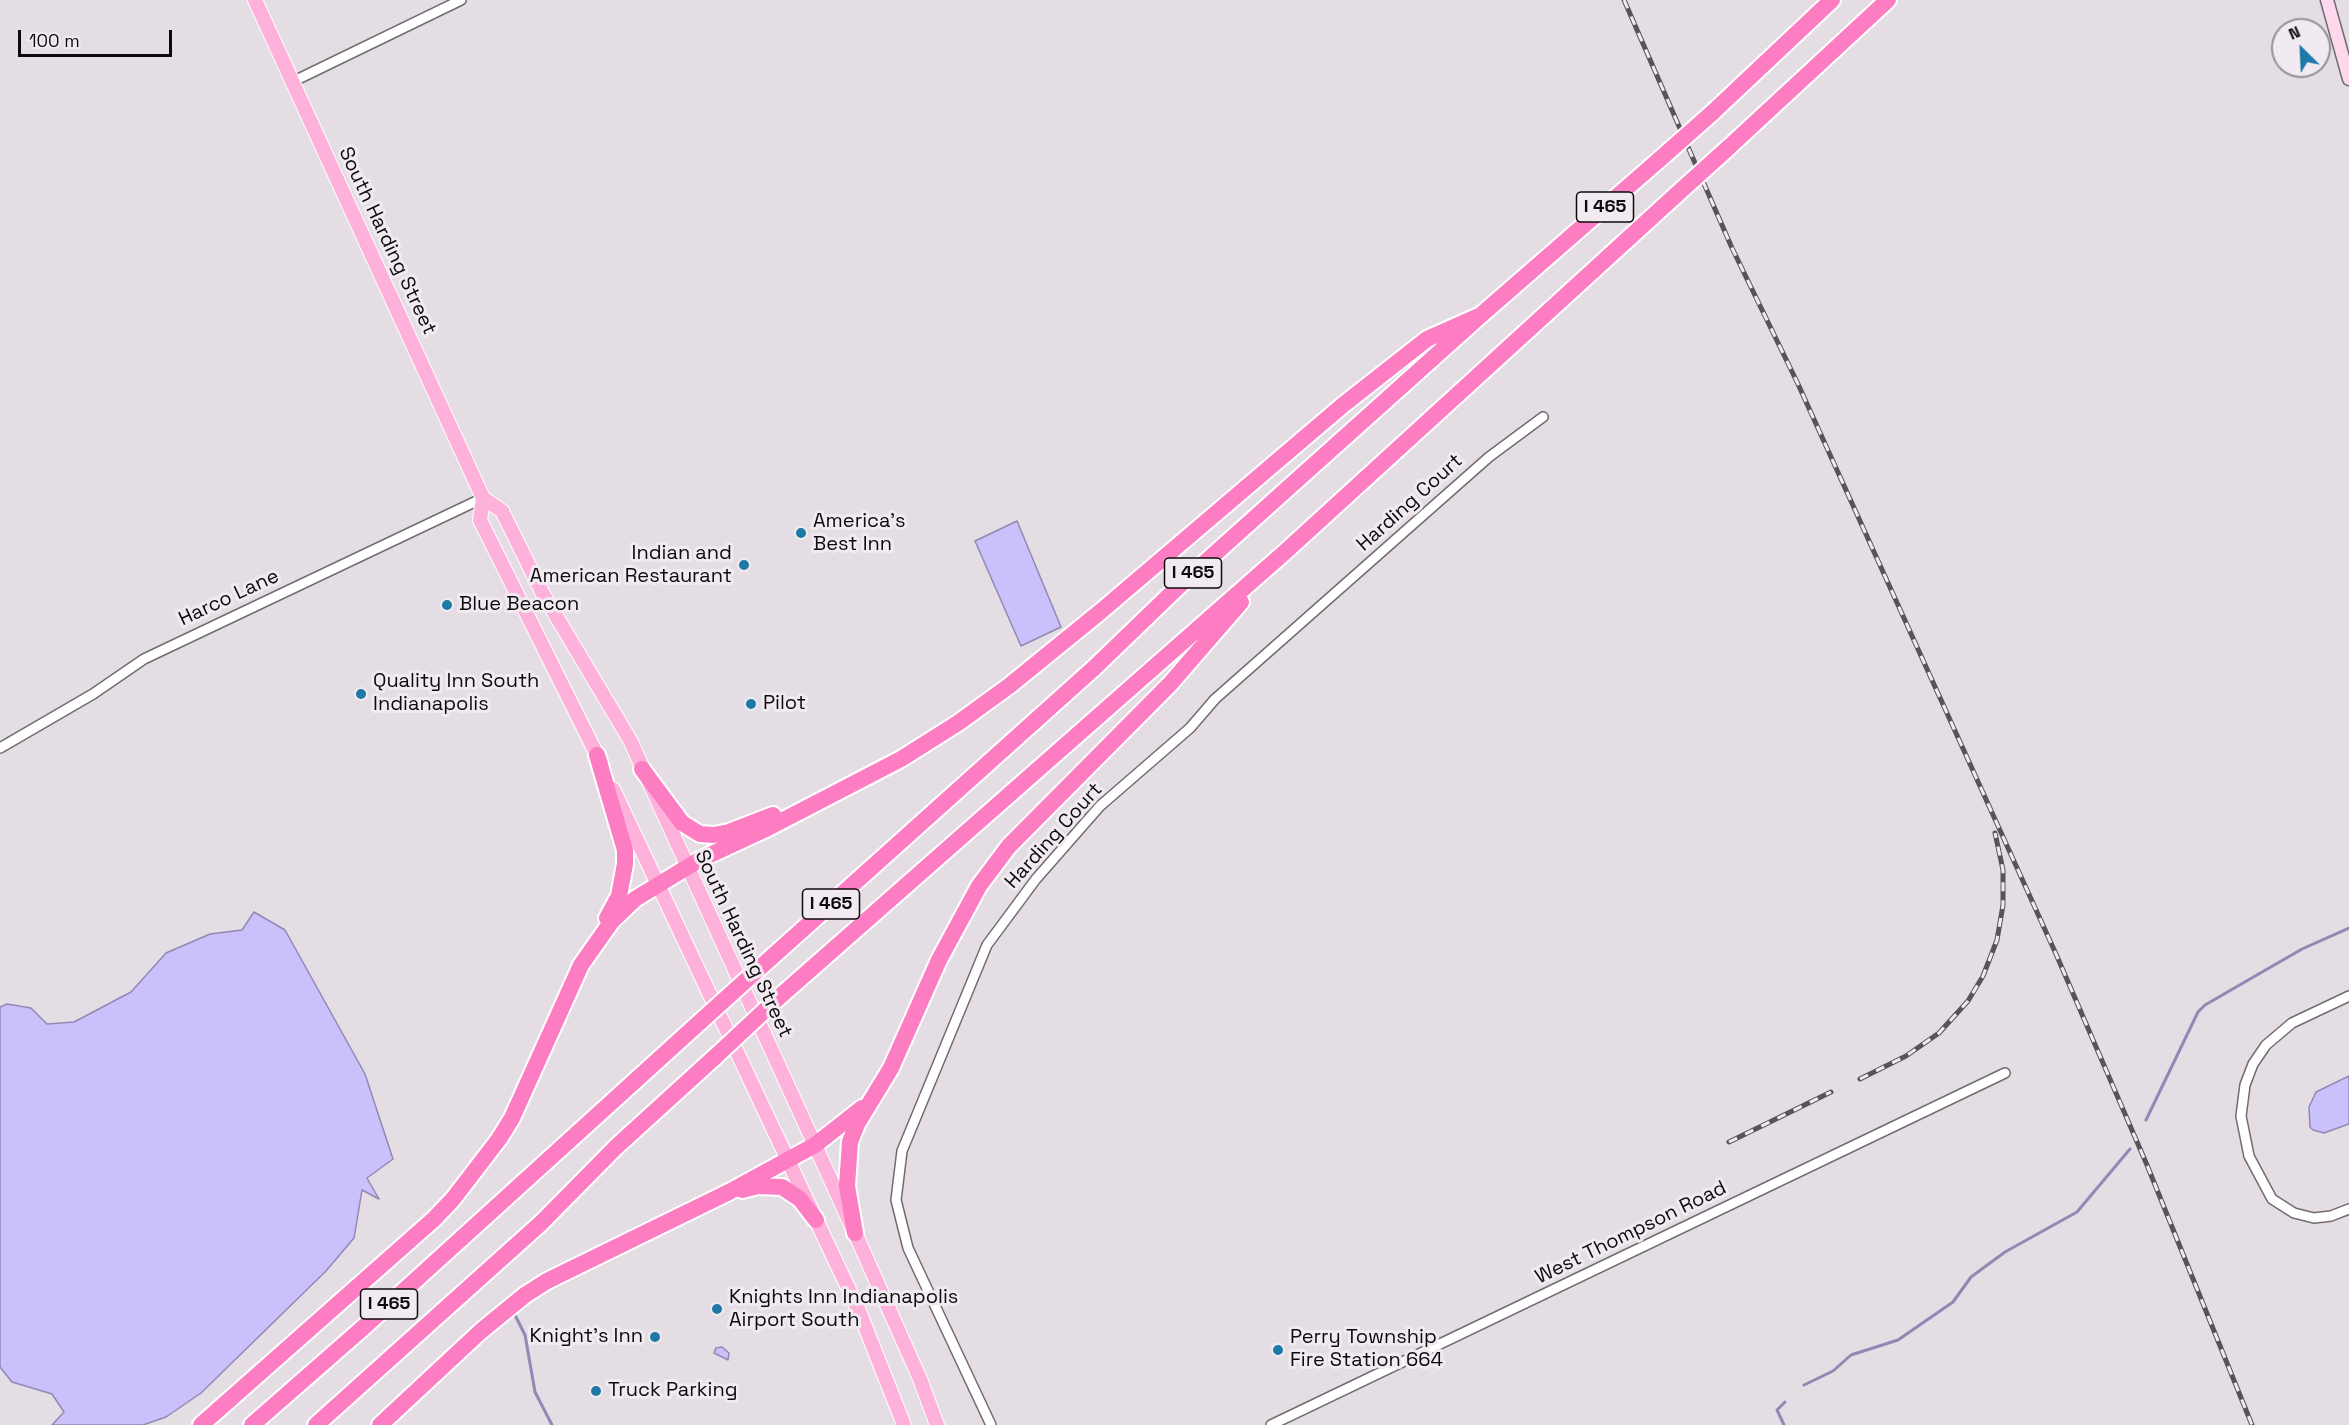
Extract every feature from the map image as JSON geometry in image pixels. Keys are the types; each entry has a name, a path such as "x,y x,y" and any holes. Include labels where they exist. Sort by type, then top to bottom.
{"highway":[{"name":"I 465","path":"252,1425 1480,315 1712,113 1832,0"},
{"name":"I 465","path":"316,1425 541,1223 616,1147 777,999 1285,552 1888,0"},
{"path":"596,943 623,910 658,885 686,868 901,759 1010,686 1208,522 1342,405 1427,339 1480,315"},
{"path":"855,1233 847,1186 847,1161 857,1124 891,1068 939,960 979,886 1009,846 1170,684 1285,552"},
{"path":"201,1425 434,1219 453,1199 494,1146 512,1118 538,1065 568,990 596,943 619,896 625,864 622,838 597,755"},
{"path":"642,769 682,824 700,834 714,835 843,787"},
{"path":"380,1425 481,1331 525,1295 547,1281 729,1192 815,1145 834,1132 875,1095"},
{"path":"729,1192 758,1186 782,1187 800,1199 816,1220"}],"main road":[{"name":"South Harding Street","path":"255,0 483,498 502,512 543,594 611,705 642,769 855,1233 920,1379 937,1425"},
{"path":"2327,0 2349,79"},
{"name":"South Harding Street","path":"483,498 480,520 597,755 859,1311 904,1425"}],"street":[{"path":"292,82 461,0"},
{"name":"Harding Court","path":"991,1425 908,1248 900,1224 897,1200 902,1151 987,945 1036,879 1100,806 1190,728 1215,699 1489,457 1543,417"},
{"name":"Harco Lane","path":"0,748 93,694 144,658 483,498"},
{"path":"2349,996 2282,1029 2259,1054 2245,1085 2241,1116 2249,1156 2272,1199 2298,1214 2323,1218 2349,1209"},
{"name":"West Thompson Road","path":"1271,1425 2005,1073"}],"shaded area":[{"path":"1017,521 1061,627 1021,646 975,541"},
{"path":"254,912 285,930 365,1074 393,1159 367,1178 379,1199 362,1190 354,1238 326,1271 201,1393 166,1417 143,1425 52,1425 64,1412 52,1394 12,1382 0,1367 0,1007 7,1004 31,1008 47,1024 74,1022 131,992 166,953 210,934 242,930"},
{"path":"2349,1076 2349,1124 2324,1133 2313,1130 2310,1127 2309,1107 2316,1092"},
{"path":"722,1347 729,1353 728,1360 714,1353 716,1348"}],"waterway":[{"path":"2146,1120 2198,1012 2205,1005 2302,949 2349,928"},
{"path":"1804,1385 1833,1371 1851,1355 1898,1340 1953,1302 1971,1277 2005,1252 2077,1212 2130,1149"},
{"path":"515,1315 525,1335 535,1392 552,1425"},
{"path":"1784,1425 1777,1410 1785,1402"}],"railway":[{"path":"1624,0 1732,248 1798,384 2056,954 2147,1165 2252,1425"},
{"path":"1860,1079 1906,1056 1939,1033 1968,1001 1983,976 1997,940 2003,905 2003,870 1995,833"},
{"path":"1729,1142 1831,1092"}],"place":[{"name":"America's Best Inn","path":"801,533"},
{"name":"Indian and American Restaurant","path":"744,565"},
{"name":"Blue Beacon","path":"447,605"},
{"name":"Quality Inn South Indianapolis","path":"361,694"},
{"name":"Pilot","path":"751,704"},
{"name":"Knights Inn Indianapolis Airport South","path":"717,1309"},
{"name":"Knight's Inn","path":"655,1337"},
{"name":"Perry Township Fire Station 664","path":"1278,1350"},
{"name":"Truck Parking","path":"596,1391"}]}
